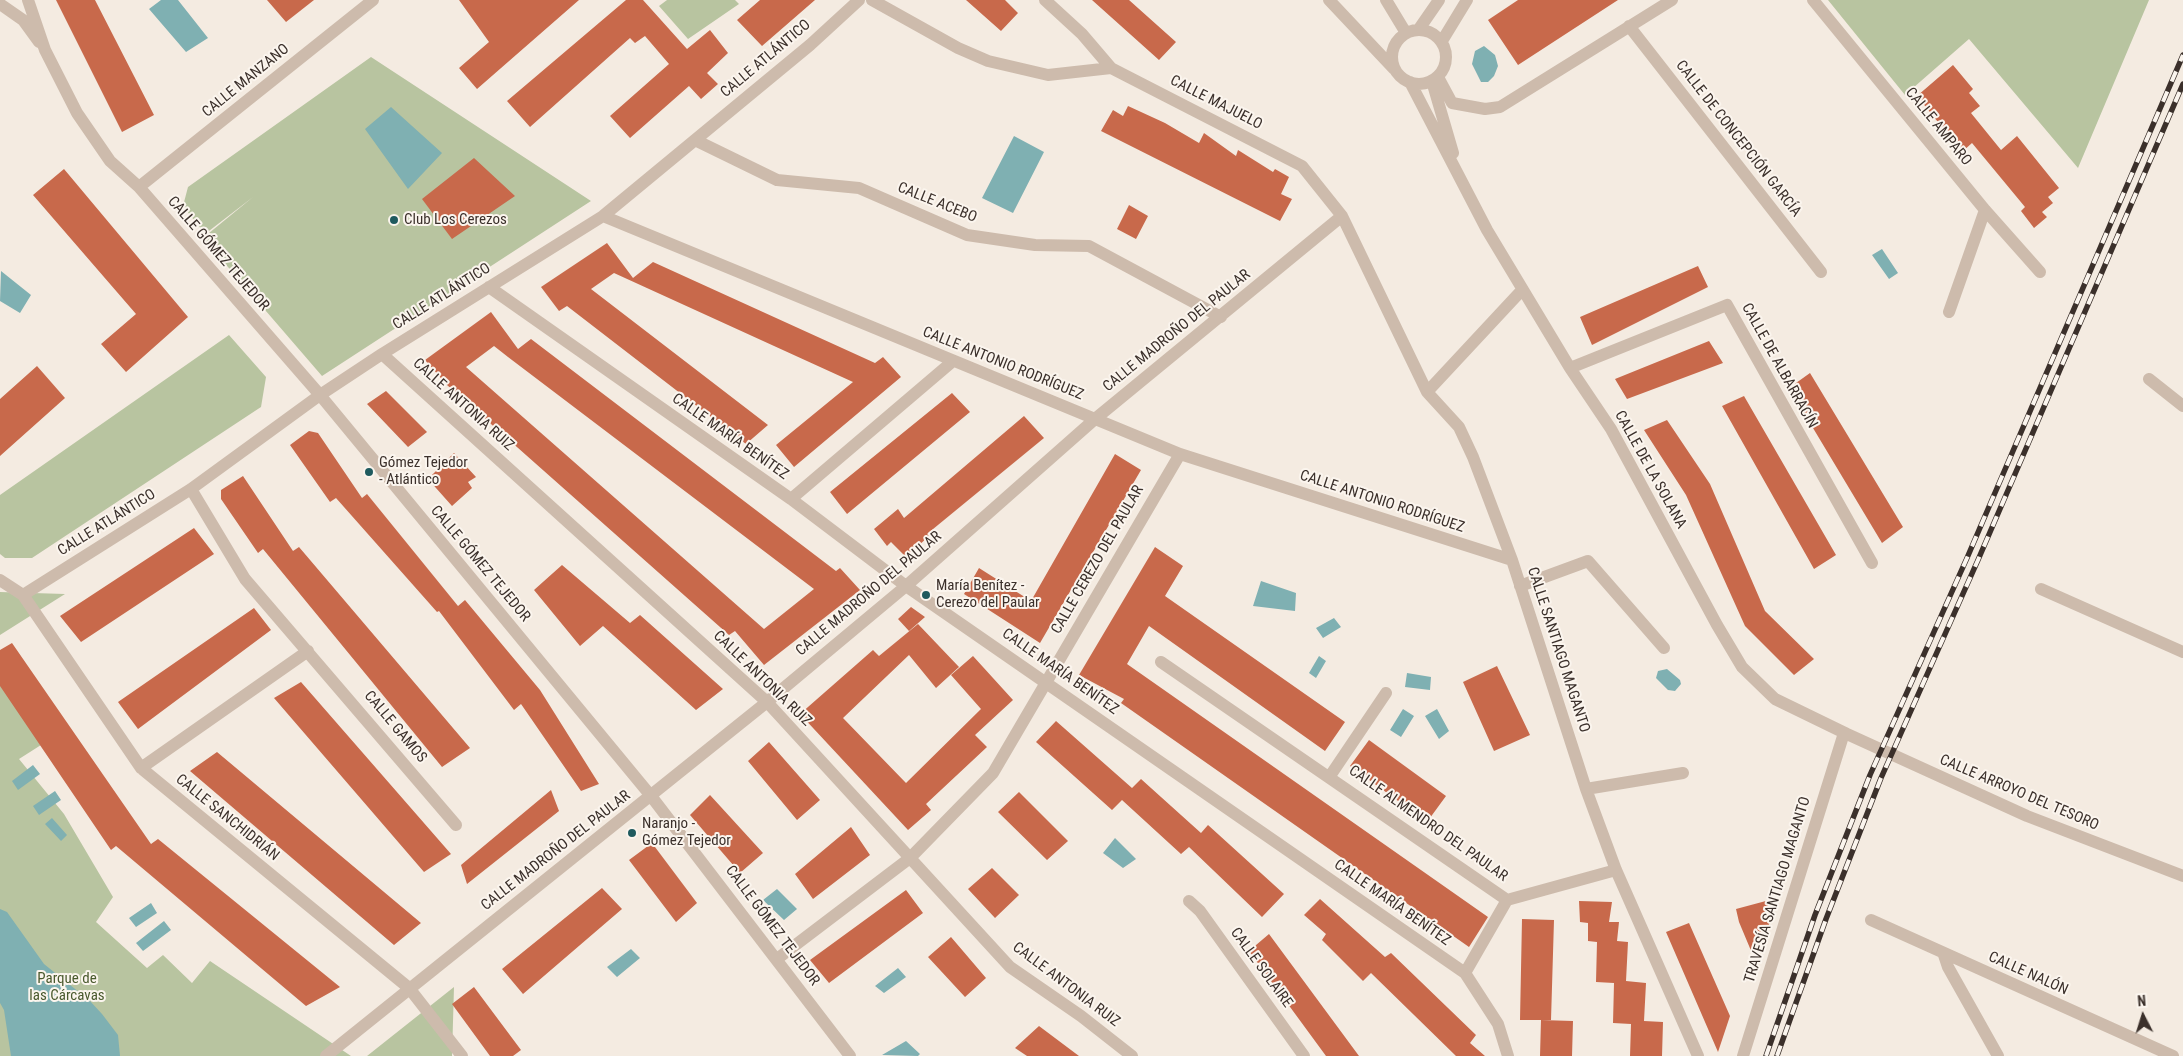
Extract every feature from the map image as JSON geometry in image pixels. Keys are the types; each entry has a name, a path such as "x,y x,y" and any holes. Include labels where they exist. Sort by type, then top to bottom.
{"street":[{"name":"CALLE GÓMEZ TEJEDOR","path":"28,0 45,50 77,113 110,161 139,187 320,394 651,796 850,1056"},
{"name":"CALLE MANZANO","path":"139,187 373,0"},
{"name":"CALLE ATLÁNTICO","path":"24,595 191,489 320,394 603,216 810,45 859,0"},
{"path":"872,0 958,48 988,61 1048,74 1111,68"},
{"path":"1045,0 1082,34 1111,68"},
{"path":"1329,0 1397,73 1410,82 1422,84 1435,79 1445,66 1446,54 1442,41 1432,33 1413,31 1386,0"},
{"path":"1397,73 1392,58 1396,42 1413,31 1439,0"},
{"path":"1442,41 1467,0"},
{"path":"1435,79 1452,103 1485,109 1500,107 1672,0"},
{"name":"CALLE AMPARO","path":"1813,0 1985,210 2040,272"},
{"name":"CALLE GÓMEZ TEJEDOR","path":"0,4 23,20 45,50"},
{"name":"CALLE DE CONCEPCIÓN GARCÍA","path":"1629,26 1821,272"},
{"name":"CALLE MAJUELO","path":"1111,68 1302,166 1342,216 1427,392"},
{"name":"CALLE DE LA SOLANA","path":"1435,79 1462,184"},
{"name":"CALLE DE LA SOLANA","path":"1410,82 1462,184 1522,290 1610,429 1742,667 1775,699 1844,733"},
{"name":"CALLE ACEBO","path":"695,140 778,180 859,188 966,235 1035,244 1089,246 1221,317"},
{"path":"1949,312 1985,210"},
{"name":"CALLE ANTONIO RODRÍGUEZ","path":"603,216 953,362 1180,454 1512,560"},
{"name":"CALLE MADROÑO DEL PAULAR","path":"326,1056 767,702 906,586 1095,420 1342,216"},
{"name":"CALLE MARÍA BENÍTEZ","path":"489,287 791,499 906,586 1464,973 1498,1024 1508,1056"},
{"path":"1427,392 1522,290"},
{"name":"CALLE DE ALBARRACÍN","path":"1570,368 1727,305 1872,564"},
{"name":"CALLE ANTONIA RUIZ","path":"382,354 767,702 1010,966 1081,1016 1132,1056"},
{"path":"791,499 953,362"},
{"path":"2149,379 2183,406"},
{"name":"CALLE SANTIAGO MAGANTO","path":"1427,392 1459,427 1473,457 1512,560 1586,789 1616,870 1698,1056"},
{"name":"CALLE CEREZO DEL PAULAR","path":"777,959 910,858 993,773 1180,454"},
{"name":"CALLE GAMOS","path":"191,489 245,579 456,825"},
{"path":"1520,586 1588,561 1664,648"},
{"name":"CALLE SANCHIDRIÁN","path":"0,580 24,595 141,768 409,988 462,1056"},
{"path":"2041,589 2183,652"},
{"path":"141,768 308,651"},
{"name":"CALLE ALMENDRO DEL PAULAR","path":"1161,662 1330,776 1507,900"},
{"name":"CALLE ALMENDRO DEL PAULAR","path":"1330,776 1386,693"},
{"name":"CALLE ARROYO DEL TESORO","path":"1844,733 2027,816 2183,876"},
{"name":"TRAVESÍA SANTIAGO MAGANTO","path":"1744,1056 1844,733"},
{"path":"1586,789 1683,773"},
{"path":"1464,973 1507,900 1616,870"},
{"name":"CALLE SOLAIRE","path":"1189,901 1200,911 1304,1056"},
{"name":"CALLE NALÓN","path":"1871,920 1944,955 2173,1056"},
{"path":"1944,955 1948,967 1998,1056"}],"green space":[{"path":"667,0 735,0 739,4 688,39 659,6"},
{"path":"1828,0 2149,0 2078,168 1969,39 1905,95"},
{"name":"Club Los Cerezos","path":"371,57 591,201 322,376 203,238 253,197 205,234 183,206 188,187"},
{"path":"229,335 266,377 261,407 32,558 5,558 0,554 0,495"},
{"path":"0,592 65,594 0,635"},
{"name":"Parque de las Cárcavas","path":"0,679 41,745 19,759 64,814 113,897 96,922 147,968 163,955 192,983 210,961 351,1056 0,1056"},
{"path":"454,987 452,1056 367,1056"}],"water":[{"path":"161,0 178,0 208,38 186,52 149,9"},
{"path":"1484,46 1495,55 1498,66 1494,76 1488,82 1481,82 1472,64 1475,51"},
{"path":"391,107 442,153 408,189 365,129"},
{"path":"1014,136 1044,152 1013,213 982,198"},
{"path":"1882,249 1898,273 1889,279 1872,255"},
{"path":"1,271 31,295 20,313 0,301"},
{"path":"1261,581 1296,593 1295,611 1253,606"},
{"path":"1334,618 1341,627 1323,638 1316,628"},
{"path":"1319,656 1326,661 1316,678 1309,673"},
{"path":"1667,669 1680,680 1681,684 1675,691 1668,690 1656,678 1658,671"},
{"path":"1407,673 1431,677 1430,690 1405,687"},
{"path":"1403,709 1414,716 1401,737 1390,730"},
{"path":"1437,709 1449,731 1439,739 1425,716"},
{"path":"33,765 40,774 18,790 12,781"},
{"path":"55,791 61,800 39,815 33,806"},
{"path":"52,818 67,835 61,841 45,824"},
{"path":"1115,838 1136,859 1123,868 1103,853"},
{"path":"777,889 797,909 784,920 763,900"},
{"path":"151,903 157,913 136,927 129,918"},
{"path":"0,909 7,912 44,964 90,1001 102,1014 118,1035 120,1056 11,1056 4,1010 0,1003"},
{"path":"164,921 171,930 143,951 136,943"},
{"path":"631,949 640,958 617,977 607,967"},
{"path":"898,968 906,977 884,993 875,986"},
{"path":"906,1041 920,1054 918,1056 882,1055"}],"building":[{"path":"56,0 95,0 154,115 122,132"},
{"path":"267,0 314,0 286,22"},
{"path":"459,0 579,0 477,89 459,68 489,42"},
{"path":"626,0 643,0 687,49 710,30 728,53 707,73 718,84 701,99 689,86 630,138 610,116 669,64 645,36 635,43 630,38 530,127 507,101"},
{"path":"760,0 815,0 762,46 737,20"},
{"path":"966,0 1005,0 1018,13 1001,31"},
{"path":"1092,0 1129,0 1176,42 1159,60"},
{"path":"1518,0 1618,0 1518,65 1488,20"},
{"path":"1953,65 1973,89 1969,93 1980,106 1971,113 2001,150 2017,136 2059,188 2048,197 2053,203 2042,212 2047,217 2034,228 2021,211 2025,207 1972,143 1962,152 1917,96"},
{"path":"1128,106 1165,123 1199,143 1204,133 1236,156 1238,150 1273,172 1275,169 1289,177 1281,194 1292,199 1280,221 1101,131 1113,110 1123,116"},
{"path":"474,158 515,196 452,239 422,199"},
{"path":"64,169 188,317 126,372 101,344 136,314 33,195"},
{"path":"1129,205 1148,216 1136,239 1117,229"},
{"path":"607,243 633,278 653,262 875,363 883,357 901,377 794,467 776,445 853,382 614,273 591,289 768,425 746,444 567,306 559,311 541,287"},
{"path":"1698,266 1708,287 1592,345 1580,317"},
{"path":"491,312 518,349 531,339 836,571 840,568 860,590 764,665 735,631 729,635 447,385 425,360","holes":["494,346 814,589 764,629 466,367"]},
{"path":"1709,341 1723,363 1627,399 1615,379"},
{"path":"37,366 65,398 0,456 0,399"},
{"path":"1810,373 1903,527 1882,543 1789,388"},
{"path":"386,391 427,432 408,447 367,404"},
{"path":"952,393 970,412 847,514 830,492"},
{"path":"1744,396 1836,555 1814,569 1722,406"},
{"path":"1024,416 1044,438 927,534 929,536 906,557 891,542 887,546 874,529 898,509 904,518"},
{"path":"1667,420 1710,484 1765,611 1814,659 1794,675 1745,626 1686,495 1644,430"},
{"path":"309,431 318,433 362,498 367,494 458,606 465,600 540,690 599,784 581,791 521,704 514,710 439,611 437,612 336,498 330,502 290,445"},
{"path":"454,453 476,477 468,482 472,488 452,506 428,479"},
{"path":"1115,454 1141,470 1040,643 964,594 979,568 1031,601"},
{"path":"243,476 293,551 299,547 470,748 442,767 263,549 258,553 221,499 221,490"},
{"path":"194,528 214,554 81,642 60,616"},
{"path":"1155,547 1183,566 1165,596 1345,722 1325,751 1149,626 1127,664 1488,917 1469,947 1121,703 1124,699 1079,675"},
{"path":"562,565 630,623 640,615 723,689 696,710 603,626 580,646 534,590"},
{"path":"911,607 925,617 909,631 898,619"},
{"path":"254,608 271,630 138,729 118,702"},
{"path":"918,624 959,667 936,688 909,655 843,718 906,783 981,709 951,675 973,656 1013,700 975,735 987,747 926,804 931,810 908,830 800,714 873,650 879,656"},
{"path":"12,643 151,844 158,839 340,987 306,1006 116,846 111,850 0,686 0,650"},
{"path":"1497,666 1530,735 1494,751 1463,682"},
{"path":"301,682 451,854 424,872 274,698"},
{"path":"1056,721 1132,788 1141,779 1201,833 1208,825 1284,894 1262,917 1189,847 1181,854 1122,800 1112,810 1036,742"},
{"path":"1369,740 1446,796 1427,822 1350,766"},
{"path":"769,742 820,800 797,820 748,761"},
{"path":"217,752 421,923 394,945 190,771"},
{"path":"551,790 559,811 467,884 461,865"},
{"path":"1019,792 1068,841 1047,860 998,812"},
{"path":"710,795 763,853 740,873 690,815"},
{"path":"851,827 870,855 813,899 795,874"},
{"path":"652,843 697,903 676,922 629,860"},
{"path":"992,868 1019,895 995,918 968,889"},
{"path":"602,888 622,909 523,994 502,969"},
{"path":"906,890 923,913 829,983 810,960"},
{"path":"1777,898 1757,965 1739,922 1736,909"},
{"path":"1320,899 1385,957 1391,953 1476,1035 1470,1043 1485,1056 1456,1056 1371,973 1363,981 1322,940 1326,934 1304,915"},
{"path":"1579,901 1612,902 1609,922 1619,922 1617,941 1628,942 1626,981 1646,983 1644,1021 1663,1022 1662,1056 1630,1056 1631,1024 1613,1023 1614,983 1596,982 1597,942 1588,941 1588,923 1580,922"},
{"path":"1522,919 1554,920 1551,1020 1520,1020"},
{"path":"1689,923 1730,1016 1718,1052 1666,932"},
{"path":"1269,934 1359,1056 1326,1056 1249,951"},
{"path":"951,937 986,978 965,997 928,957"},
{"path":"474,987 521,1050 513,1056 490,1056 452,1004"},
{"path":"1541,1020 1573,1021 1572,1056 1540,1056"},
{"path":"1039,1026 1079,1056 1027,1056 1015,1048"}],"railway":[{"path":"1766,1056 1815,915 1870,775 1967,558 2183,55"},
{"path":"1777,1056 1826,919 1881,778 1978,560 2183,84"}],"place":[{"name":"Club Los Cerezos","path":"394,220"},
{"name":"Gómez Tejedor - Atlántico","path":"369,472"},
{"name":"María Benítez - Cerezo del Paular","path":"926,595"},
{"name":"Naranjo - Gómez Tejedor","path":"632,833"}]}
